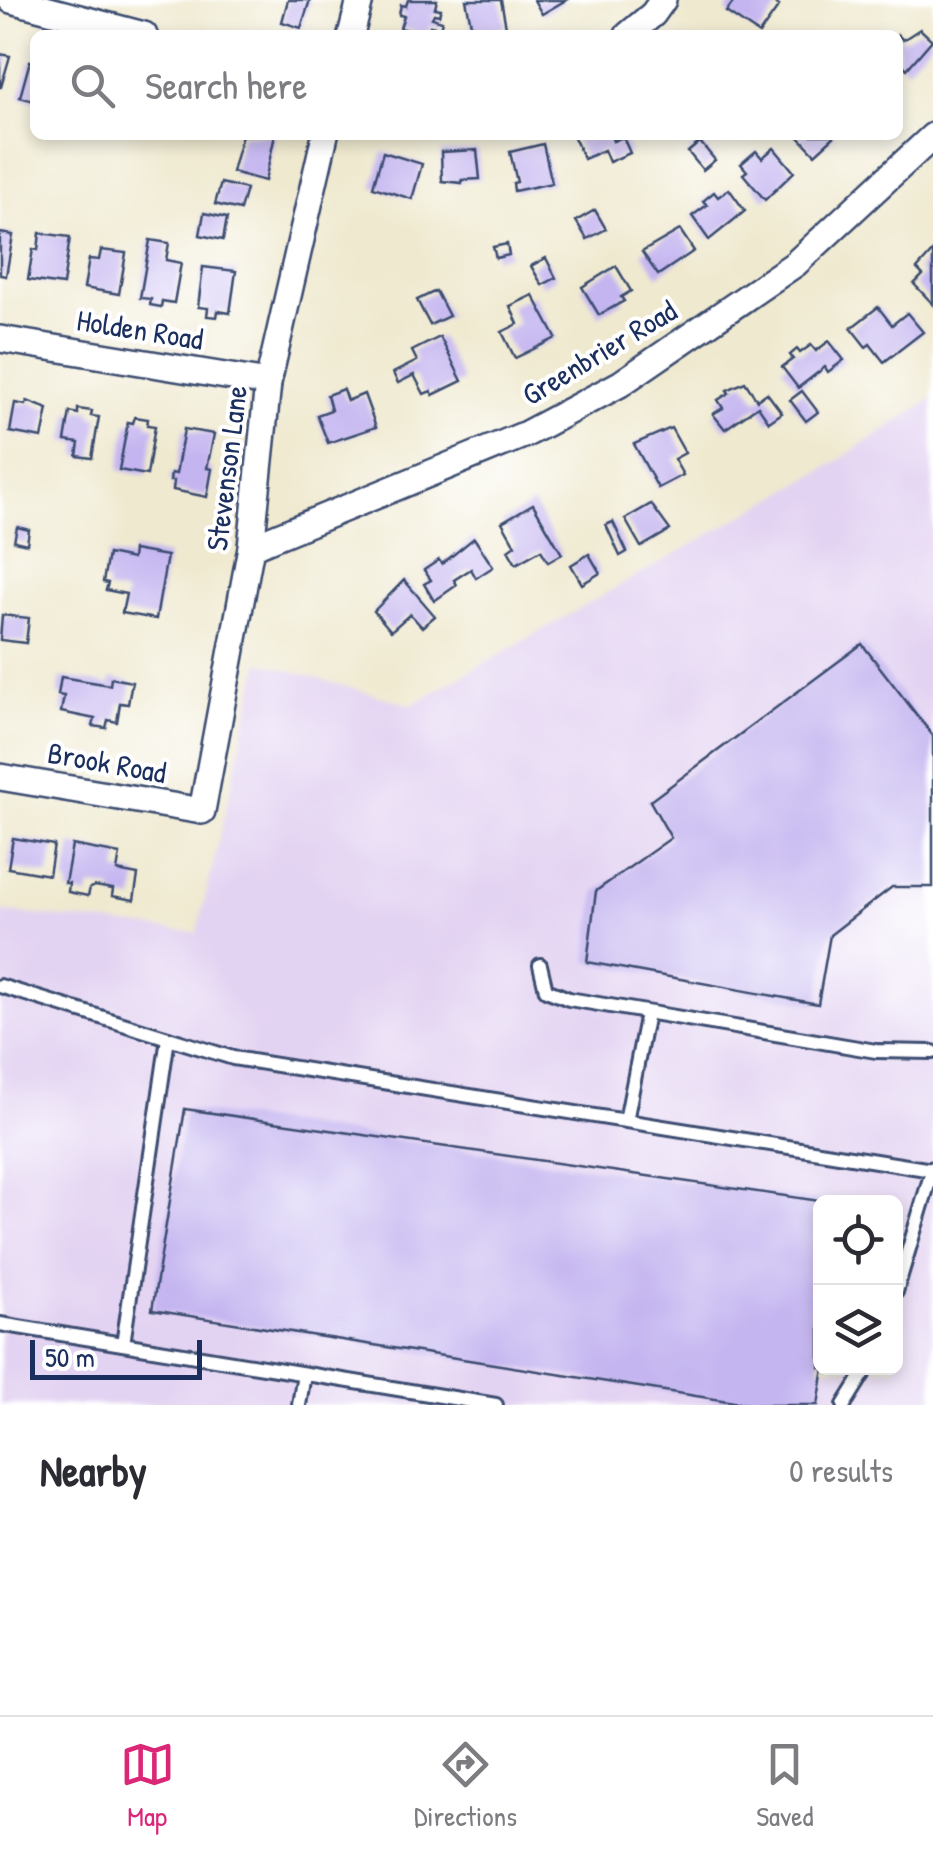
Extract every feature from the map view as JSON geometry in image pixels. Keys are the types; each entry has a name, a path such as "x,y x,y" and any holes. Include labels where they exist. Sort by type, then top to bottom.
{"street":[{"path":"11,0 125,30"},
{"path":"351,30 360,0"},
{"path":"634,30 664,0"},
{"name":"Greenbrier Road","path":"250,547 526,434 620,384 795,264 933,136"},
{"name":"Stevenson Lane","path":"202,812 250,547 268,383 324,140"},
{"name":"Holden Road","path":"0,340 268,383"},
{"name":"Brook Road","path":"0,777 202,812"}],"lane":[{"path":"540,965 546,990 568,999 876,1051 933,1052"},
{"path":"0,986 233,1058 933,1169 898,1285"},
{"path":"626,1121 647,1013"},
{"path":"123,1344 168,1038"},
{"path":"0,1324 496,1405"},
{"path":"298,1405 304,1374"},
{"path":"844,1405 863,1375"}],"shaded area":[{"path":"933,398 933,1405 0,1405 0,911 197,933 260,662 411,705 833,464"}],"building":[{"path":"288,0 310,0 301,28 282,22"},
{"path":"408,0 437,0 435,8 441,9 432,18 442,21 440,28 400,28 404,16 399,15 401,5 406,6"},
{"path":"466,0 501,0 506,27 472,30"},
{"path":"534,0 566,0 542,14"},
{"path":"735,0 771,0 779,6 762,30 753,30 726,12"},
{"path":"920,29 932,40 907,69 903,65 903,40"},
{"path":"0,54 10,56 1,87 0,87"},
{"path":"30,61 30,100 20,97"},
{"path":"241,140 274,140 265,181 232,172"},
{"path":"575,140 624,140 630,153 609,162 604,150 584,159"},
{"path":"802,140 830,140 815,154"},
{"path":"700,142 715,160 703,170 688,152"},
{"path":"543,144 552,183 514,191 513,183 517,182 510,152"},
{"path":"774,148 794,172 765,200 743,174 747,171 741,164 756,151 762,158"},
{"path":"477,150 480,179 462,183 442,181 441,152"},
{"path":"383,152 422,164 412,199 373,187"},
{"path":"221,183 246,189 240,210 215,204"},
{"path":"729,189 745,211 709,240 692,216 707,205 703,201 714,192 718,197"},
{"path":"595,210 606,229 587,239 576,221"},
{"path":"204,213 227,218 223,240 200,235"},
{"path":"680,230 694,251 658,275 642,252"},
{"path":"0,233 13,235 6,276 0,275"},
{"path":"40,233 70,237 63,285 28,280"},
{"path":"150,240 169,243 166,260 181,263 174,303 162,301 161,307 150,305 151,299 140,298"},
{"path":"507,244 509,255 496,258 493,247"},
{"path":"101,250 126,253 119,294 84,288 89,259 99,260"},
{"path":"933,251 933,304 914,284 923,275 917,269"},
{"path":"546,258 556,278 542,285 531,266"},
{"path":"616,266 631,291 621,297 624,301 599,315 582,287"},
{"path":"203,267 236,271 230,313 218,311 217,317 207,316 208,308 198,307"},
{"path":"436,291 449,316 430,325 417,300"},
{"path":"533,295 556,338 515,358 502,332 518,324 510,306"},
{"path":"878,307 892,325 907,313 923,332 884,362 851,328"},
{"path":"440,337 462,381 433,395 431,391 424,394 414,375 398,383 393,373 417,361 412,351"},
{"path":"829,341 844,360 828,372 825,367 798,388 782,367 793,359 790,355 797,349 800,353 811,345 816,351"},
{"path":"745,382 757,400 767,393 782,413 769,422 758,406 725,429 713,414 723,408 718,400 729,393 727,390"},
{"path":"343,389 347,401 364,394 376,427 328,443 317,415 331,410 327,395"},
{"path":"802,391 818,412 806,421 790,400"},
{"path":"27,401 48,409 42,438 10,432 15,403 26,405"},
{"path":"78,409 92,411 91,416 99,417 92,458 77,456 79,443 65,441 70,412 78,414"},
{"path":"135,417 148,419 147,425 155,426 147,475 119,470 128,422 133,423"},
{"path":"671,428 685,453 674,459 683,475 658,488 634,444"},
{"path":"184,429 214,434 207,468 212,469 207,497 173,490 171,473 176,474"},
{"path":"533,504 562,554 548,562 541,550 516,564 508,550 515,545 502,522"},
{"path":"651,504 670,530 641,547 625,519"},
{"path":"613,522 627,552 620,556 606,525"},
{"path":"17,527 29,530 27,544 14,541"},
{"path":"474,538 493,567 476,578 471,569 434,601 424,584 431,580 424,570 439,560 442,564"},
{"path":"133,550 167,556 156,619 122,613 126,594 106,590 108,583 103,582 108,554 132,559"},
{"path":"589,554 600,573 582,584 571,565"},
{"path":"404,580 435,616 422,627 410,614 391,631 374,611"},
{"path":"2,615 29,618 26,643 0,640"},
{"path":"862,644 933,736 933,887 892,887 830,935 818,1004 587,962 596,891 671,838 650,801"},
{"path":"61,677 110,685 111,678 132,682 128,704 120,703 117,722 108,720 106,728 93,726 95,719 61,712"},
{"path":"13,838 54,845 49,875 8,868"},
{"path":"72,845 120,854 117,871 138,875 134,900 112,896 113,889 95,886 88,896 68,892 69,883 65,883"},
{"path":"185,1109 813,1200 813,1375 823,1375 818,1405 753,1405 152,1310"}]}
